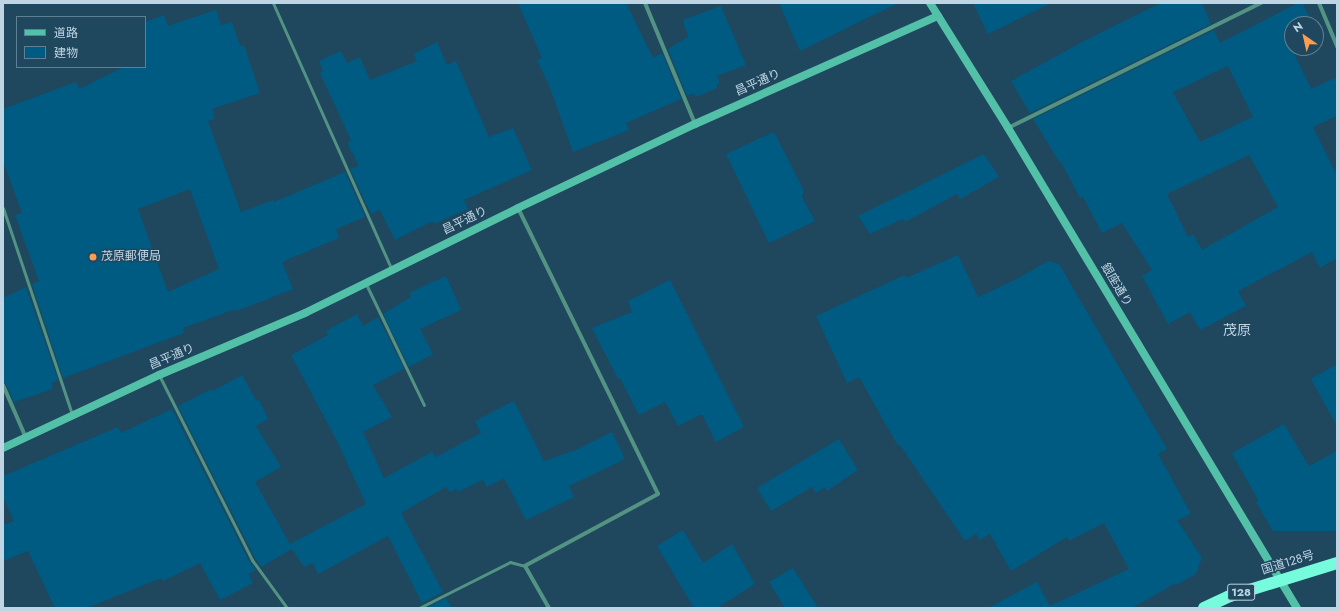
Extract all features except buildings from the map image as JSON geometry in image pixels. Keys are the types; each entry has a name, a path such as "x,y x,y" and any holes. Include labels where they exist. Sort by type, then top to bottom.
{"highway":[{"name":"国道128号","path":"1204,608 1230,596 1337,563"}],"street":[{"path":"645,3 695,124"},
{"name":"銀座通り","path":"930,3 1008,128 1297,608"},
{"path":"1008,128 1260,3"},
{"path":"1319,3 1337,46"},
{"name":"昌平通り","path":"3,448 159,375 305,313 518,208 695,124 938,16"},
{"path":"518,208 658,494 525,566 549,608"},
{"path":"3,385 26,438"}],"lane":[{"path":"273,3 392,270"},
{"path":"3,208 73,416"},
{"path":"365,284 424,405"},
{"path":"159,375 252,560 287,608"},
{"path":"419,608 510,562 525,566"}],"place":[{"name":"茂原郵便局","path":"93,257"}],"district":[{"name":"茂原","path":"1237,330"}]}
